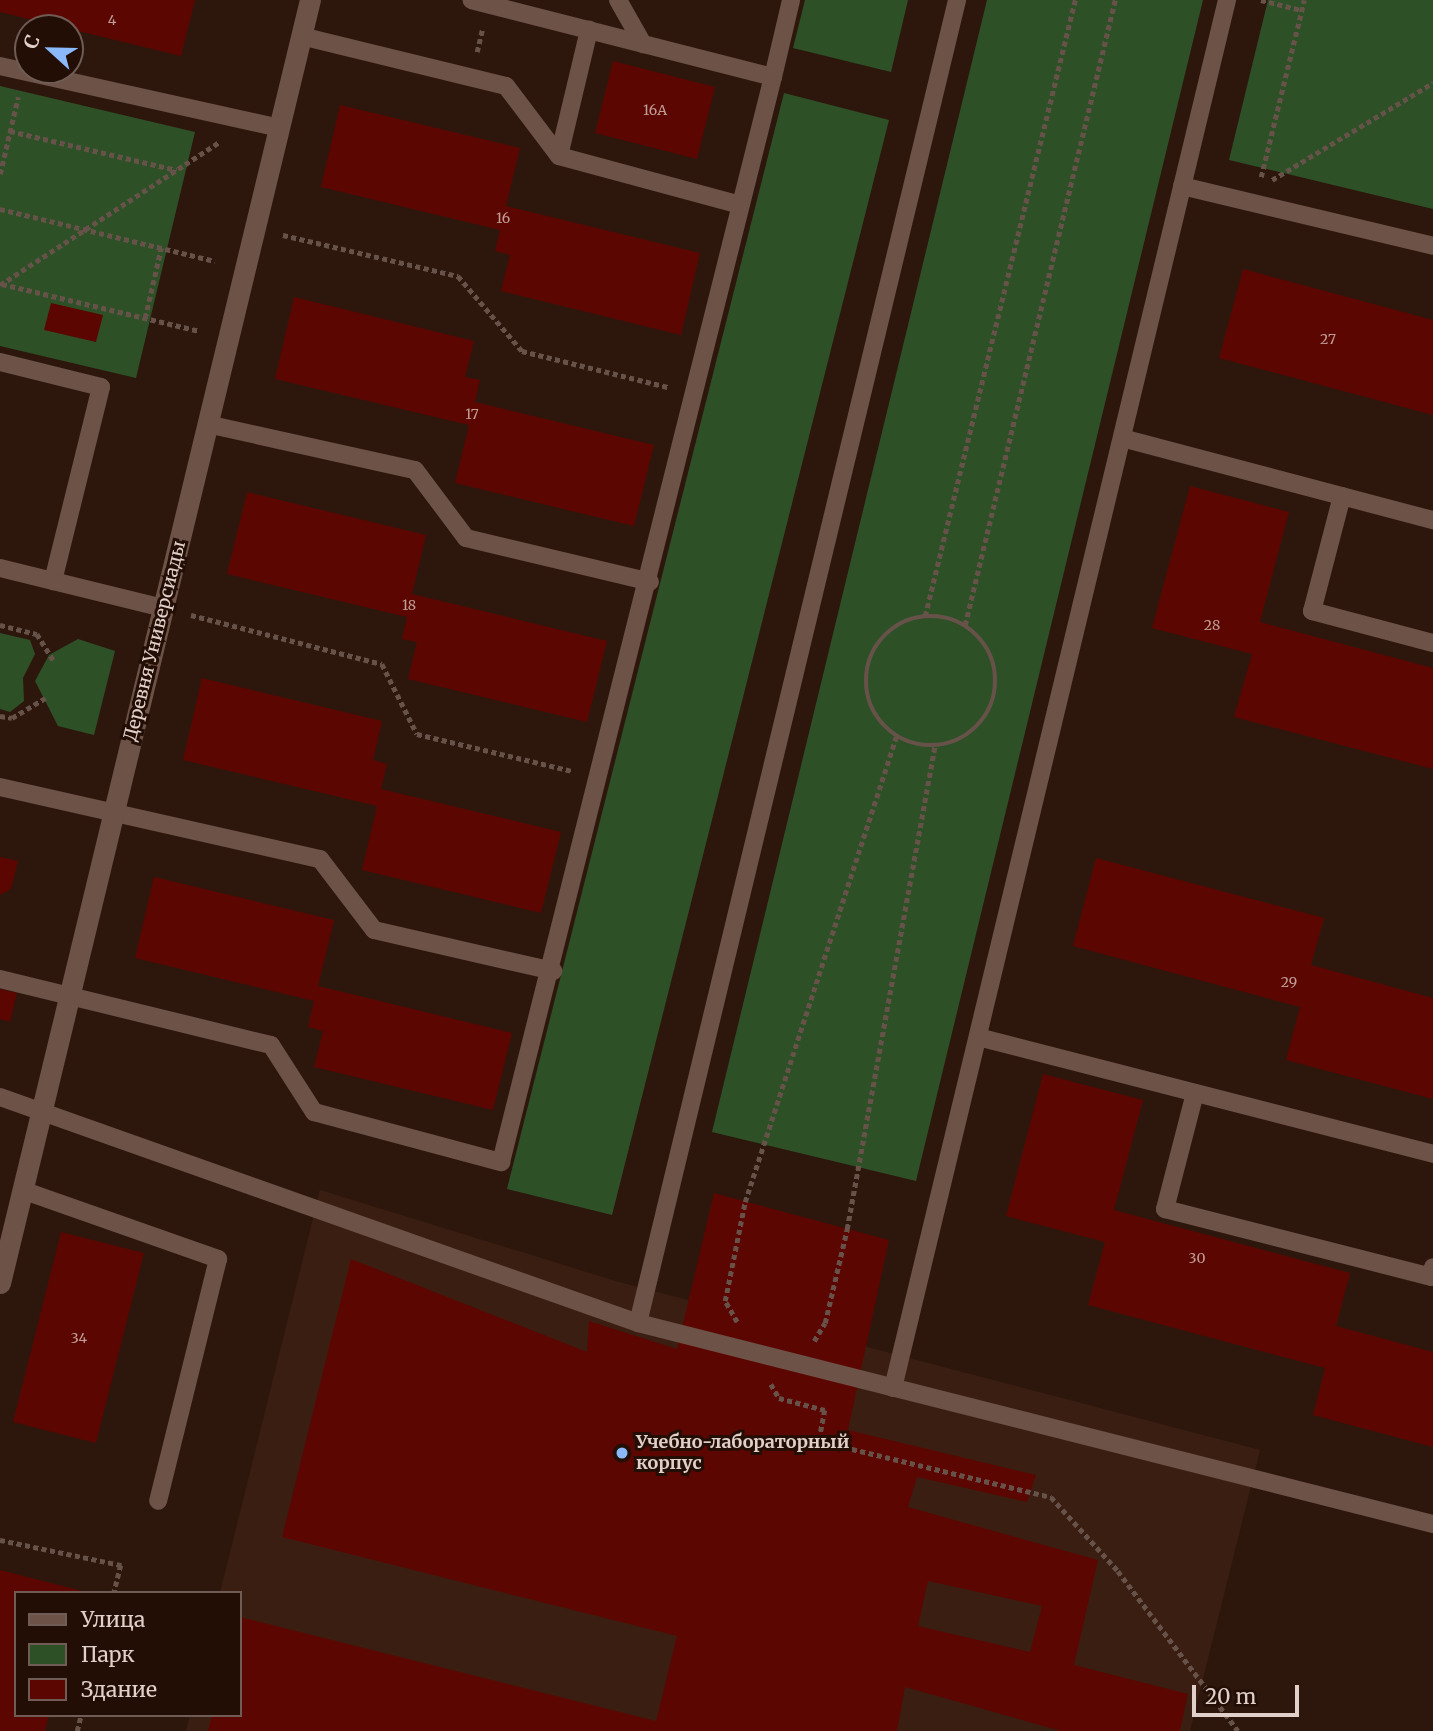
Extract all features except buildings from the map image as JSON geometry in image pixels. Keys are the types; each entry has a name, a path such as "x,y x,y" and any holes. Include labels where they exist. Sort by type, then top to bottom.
{"street":[{"name":"Деревня Универсиады","path":"0,1283 310,0"}],"lane":[{"path":"618,0 643,44"},
{"path":"0,979 68,1000 271,1045 314,1112 501,1162 553,971 791,0"},
{"path":"638,1323 957,0"},
{"path":"893,1388 1227,0"},
{"path":"481,2 773,77"},
{"path":"559,156 589,30"},
{"path":"301,36 506,86 559,156 741,205"},
{"path":"78,84 279,128"},
{"path":"1182,186 1433,246"},
{"path":"0,362 101,387 53,581"},
{"path":"207,424 415,470 466,538 650,582"},
{"path":"1122,438 1433,520"},
{"path":"1342,496 1312,611 1433,643"},
{"path":"0,568 163,608"},
{"path":"0,787 113,815 320,859 374,930 553,971"},
{"path":"978,1037 1433,1154"},
{"path":"1195,1093 1165,1209 1431,1277 1433,1267"},
{"path":"0,1097 41,1114 638,1323 1433,1524"},
{"path":"22,1190 218,1259 158,1501"}],"path":[{"path":"925,616 1075,0"},
{"path":"965,625 1115,0"},
{"path":"1261,0 1301,10"},
{"path":"1261,178 1304,0"},
{"path":"470,77 481,2"},
{"path":"1271,180 1433,83"},
{"path":"0,174 21,84"},
{"path":"1,284 249,122"},
{"path":"10,131 176,170"},
{"path":"0,209 215,261"},
{"path":"255,228 457,276 522,351 696,394"},
{"path":"145,318 161,248"},
{"path":"1,284 199,331"},
{"path":"163,608 382,664 417,734 601,778"},
{"path":"925,616 965,625 991,656 995,697 973,732 935,747 896,737 870,706 867,666 888,631 925,616"},
{"path":"0,625 37,634 53,660"},
{"path":"0,716 12,718 45,698"},
{"path":"725,1301 746,1202 896,737"},
{"path":"825,1323 935,747"},
{"path":"779,1398 825,1410 819,1441 1051,1497 1118,1571 1238,1731"},
{"path":"0,1540 121,1565 114,1591"}],"shaded area":[{"name":"Учебно-лабораторный корпус","path":"320,1190 619,1282 1260,1450 1190,1731 186,1731 190,1717 242,1717 242,1591 220,1591"}],"green space":[{"path":"805,0 908,0 891,72 793,48"},
{"path":"987,0 1203,0 916,1181 712,1132"},
{"path":"1268,0 1433,0 1433,209 1229,160"},
{"path":"0,86 195,132 136,378 0,346"},
{"path":"784,93 889,120 612,1215 507,1189"},
{"path":"0,633 30,640 35,654 23,678 24,701 10,712 0,709"},
{"path":"78,639 115,651 94,735 58,726 35,681 49,655"}],"place":[{"name":"Учебно-лабораторный корпус","path":"622,1453"}]}
